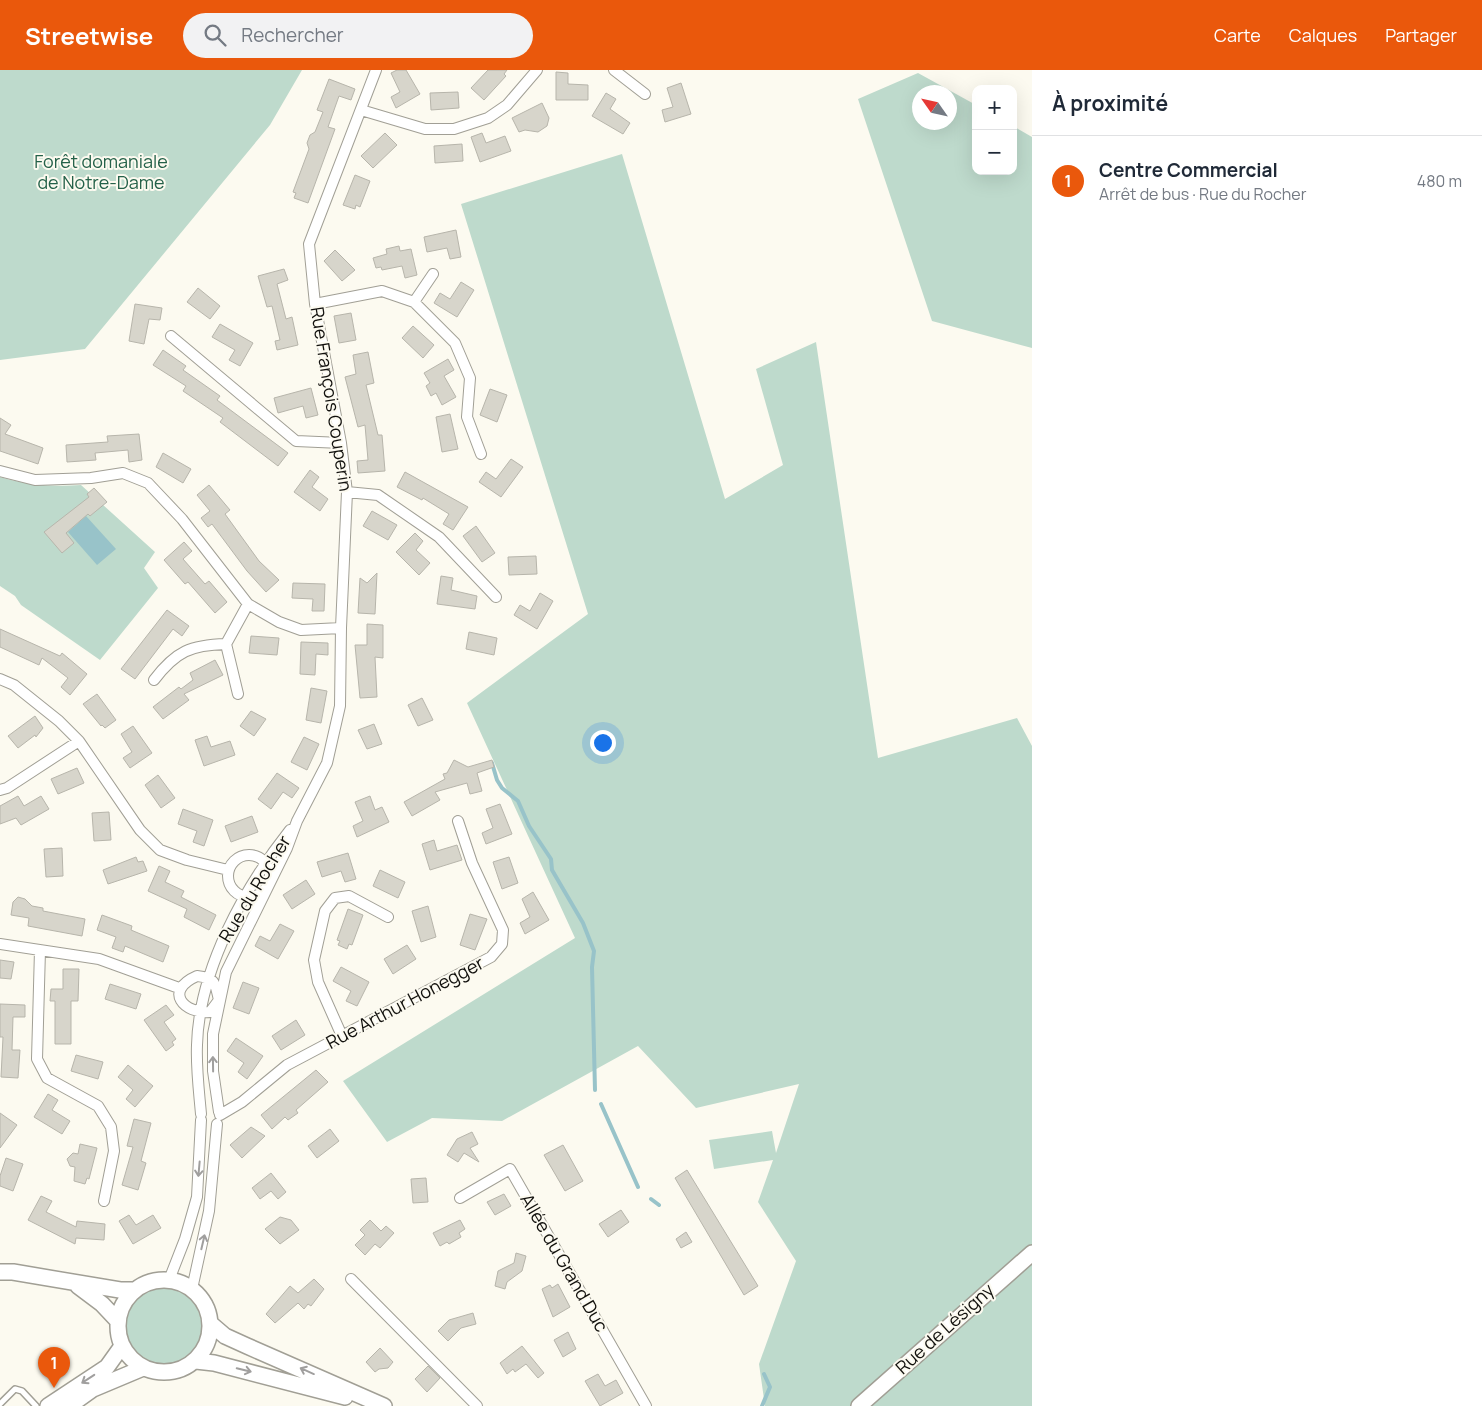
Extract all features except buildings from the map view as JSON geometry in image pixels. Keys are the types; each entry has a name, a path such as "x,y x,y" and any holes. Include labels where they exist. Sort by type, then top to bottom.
{"street":[{"name":"Rue François Couperin","path":"296,821 327,763 336,732 340,706 341,628 347,492 341,443 316,304 309,244 376,70"},
{"path":"361,110 424,129 454,129 488,118 507,104 537,70"},
{"path":"614,70 646,94"},
{"path":"414,302 433,274"},
{"path":"316,304 382,291 414,302 455,343 470,378 467,417 481,454"},
{"path":"171,336 296,440 341,443"},
{"path":"0,471 5,474 36,480 91,478 122,473 148,483 182,519 248,604 279,622 301,630 341,628"},
{"path":"347,492 378,495 439,537 496,597"},
{"path":"238,694 226,644 248,604"},
{"path":"154,680 169,661 188,650 205,645 226,644"},
{"path":"0,679 14,685 59,722 78,741 140,830 160,850 187,860 228,870"},
{"path":"0,790 8,788 78,741"},
{"name":"Rue du Rocher","path":"169,1280 185,1239 196,1197 201,1117 197,1045 200,1013 209,977 226,934 246,898 266,864 296,821"},
{"name":"Rue du Rocher","path":"192,1289 210,1211 219,1117 213,1070 213,1034 219,1000 226,972 287,848 296,821"},
{"name":"Rue Arthur Honegger","path":"201,1117 208,1108 214,1108 219,1117 242,1102 287,1065 491,957 502,944 503,930 472,863 458,821"},
{"path":"247,855 256,856 266,864 270,875 268,886 256,896 246,898 231,889 228,883 228,870 233,862 247,855"},
{"path":"342,1036 318,982 314,960 324,911 335,898 349,896 388,917"},
{"path":"0,944 99,959 179,988"},
{"path":"40,950 37,1060 47,1078 98,1106 111,1127 114,1151 104,1201"},
{"path":"196,976 209,977 215,983 219,1000 210,1012 200,1013 189,1008 180,998 179,988 184,982 196,976"},
{"path":"201,1117 208,1126 219,1117"},
{"name":"Allée du Grand Duc","path":"460,1198 510,1169 646,1406"},
{"name":"Rue de Lésigny","path":"859,1406 1022,1259 1032,1253"},
{"path":"0,1272 13,1272 72,1283 135,1290"},
{"path":"169,1280 182,1283 192,1289 202,1300 210,1317 211,1324 205,1350 196,1361 185,1368 173,1372 160,1373 143,1368 126,1354 119,1339 118,1321 127,1299 135,1290 156,1281 169,1280"},
{"path":"351,1280 477,1406"},
{"path":"72,1283 102,1304 118,1321"},
{"path":"211,1324 225,1336 384,1406"},
{"path":"48,1406 107,1367 122,1346"},
{"path":"196,1361 317,1388 378,1406"},
{"path":"69,1406 93,1389 143,1368"}],"lane":[{"path":"0,1404 15,1389 22,1391 36,1406"}],"green space":[{"name":"Forêt domaniale de Notre-Dame","path":"0,70 302,70 270,125 85,349 0,360"},
{"path":"918,73 940,85 912,85 912,130 957,130 957,95 972,103 972,175 1017,175 1017,128 1032,137 1032,348 932,321 858,99"},
{"path":"622,154 725,499 783,465 756,369 816,342 878,758 1017,718 1032,746 1032,1406 765,1406 759,1364 796,1261 758,1202 773,1160 714,1169 709,1140 772,1131 776,1153 799,1084 696,1108 638,1046 502,1121 432,1118 387,1142 343,1081 575,938 467,703 588,614 461,204"},
{"path":"0,477 40,485 81,485 155,552 144,568 158,588 100,660 21,605 15,596 0,586"},
{"path":"164,1287 179,1290 192,1299 201,1312 204,1327 201,1342 192,1355 179,1364 164,1367 149,1364 136,1355 127,1342 124,1327 127,1312 136,1299 149,1290"}],"water":[{"path":"86,516 116,549 97,565 68,532"}],"waterway":[{"path":"492,763 497,780 502,788 518,801 529,826 551,859 552,870 583,923 594,951 592,967 595,1090"},
{"path":"601,1104 638,1187"},
{"path":"651,1199 659,1205"},
{"path":"762,1406 770,1387 764,1374"}],"place":[{"name":"Centre Commercial","path":"54,1388"}]}
